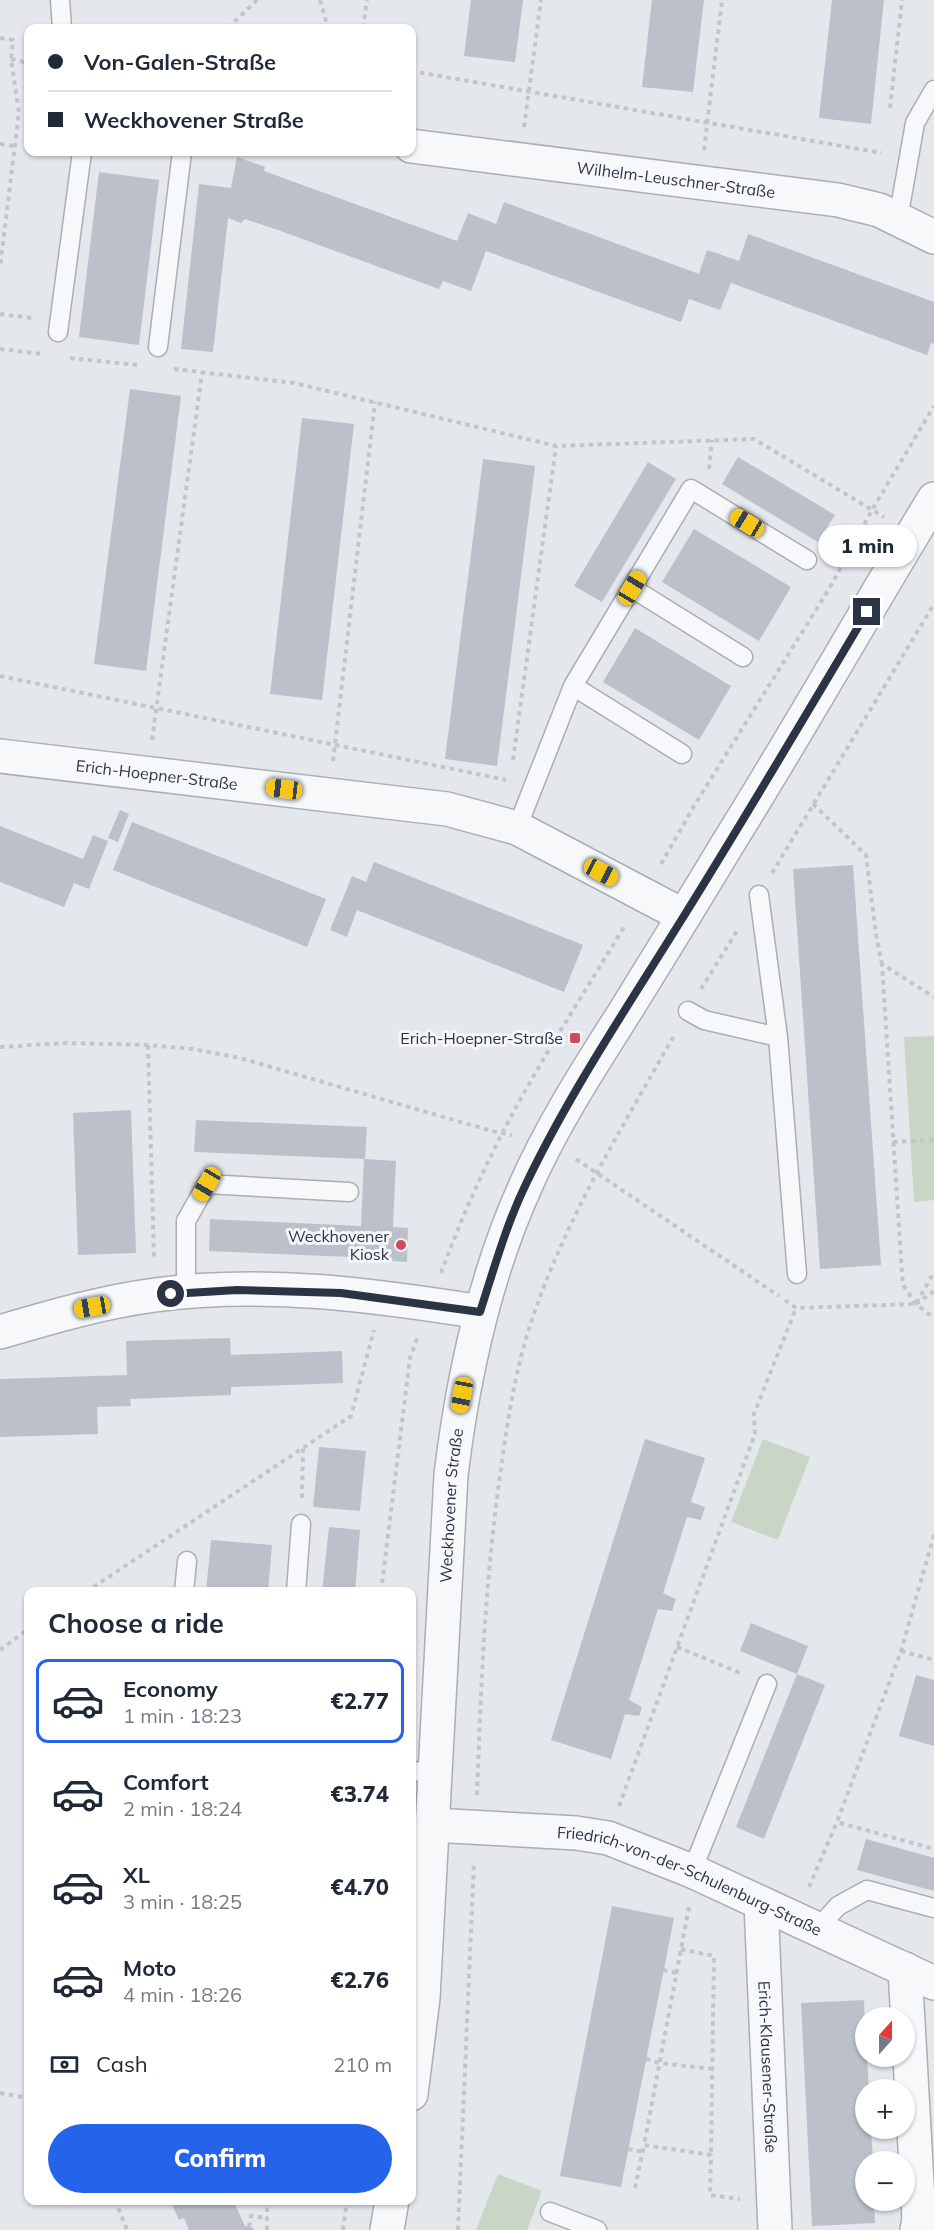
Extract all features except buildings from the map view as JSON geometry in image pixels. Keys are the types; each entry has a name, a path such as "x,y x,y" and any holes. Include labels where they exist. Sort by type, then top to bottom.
{"street":[{"name":"Wilhelm-Leuschner-Straße","path":"416,147 838,200 879,210 934,237"},
{"name":"Weckhovener Straße","path":"416,2054 423,1998 432,1825 423,1772 451,1475 459,1413 480,1312 506,1233 525,1186 548,1141 597,1056 775,767 934,499"},
{"name":"Erich-Hoepner-Straße","path":"0,756 447,808 517,828 684,916"},
{"path":"0,1332 71,1311 171,1294 291,1290 378,1297 480,1312"},
{"name":"Friedrich-von-der-Schulenburg-Straße","path":"432,1825 576,1833 608,1839 696,1873 920,1976"},
{"name":"Erich-Klausener-Straße","path":"761,1903 774,2217"},
{"path":"917,2230 919,2219 920,1976"},
{"path":"387,2230 392,2205"}],"lane":[{"path":"60,0 62,24"},
{"path":"898,219 915,123 934,90"},
{"path":"58,332 81,156"},
{"path":"158,347 182,156"},
{"path":"517,828 573,686 691,489 807,560"},
{"path":"632,588 743,657"},
{"path":"573,686 682,754"},
{"path":"759,895 778,1037 797,1274"},
{"path":"688,1011 704,1020 778,1037"},
{"path":"171,1294 186,1221 207,1184 349,1192"},
{"path":"296,1587 302,1524"},
{"path":"184,1587 187,1561"},
{"path":"696,1873 767,1684"},
{"path":"807,1923 867,1890 934,1908"},
{"path":"550,2212 597,2230"}],"path":[{"path":"232,24 257,0"},
{"path":"320,0 327,24"},
{"path":"364,24 367,0"},
{"path":"520,160 541,0"},
{"path":"700,183 722,0"},
{"path":"0,38 13,40 11,59 19,111 0,267"},
{"path":"11,59 24,62"},
{"path":"416,72 886,153"},
{"path":"0,144 15,146"},
{"path":"0,350 45,355"},
{"path":"67,357 144,366"},
{"path":"167,369 294,383 556,446 754,439 912,534"},
{"path":"149,773 202,373"},
{"path":"329,795 375,402"},
{"path":"511,770 556,446"},
{"path":"458,2230 486,1605 496,1505 509,1415 527,1335 558,1251 597,1172 688,1011 934,604"},
{"path":"0,676 510,781 517,828"},
{"path":"813,804 866,855 882,964 903,1285 916,1304 934,1318"},
{"path":"882,964 934,997"},
{"path":"0,1047 66,1043 148,1045 193,1049 240,1058 492,1131 548,1141 796,1308 916,1304 934,1291"},
{"path":"148,1045 171,1294"},
{"path":"893,1142 934,1140"},
{"path":"916,1304 934,1272"},
{"path":"94,1587 351,1416 373,1340 378,1297"},
{"path":"608,1839 754,1434 754,1414 796,1308"},
{"path":"302,1524 303,1448"},
{"path":"807,1923 837,1822 902,1651 934,1535"},
{"path":"0,1650 24,1632"},
{"path":"677,1647 767,1684"},
{"path":"902,1651 934,1660"},
{"path":"837,1822 934,1849"},
{"path":"635,2188 696,1873"},
{"path":"681,1949 714,1956 710,2195 774,2217"},
{"path":"663,1970 676,1973"},
{"path":"646,2059 713,2070"},
{"path":"0,2093 24,2097"},
{"path":"644,2145 711,2155"},
{"path":"628,2150 643,2152"},
{"path":"117,2205 127,2230"},
{"path":"267,2205 267,2230"},
{"path":"343,2230 346,2205"},
{"path":"249,2227 250,2216 267,2218"}],"green space":[{"path":"934,1036 934,1200 914,1202 904,1037"},
{"path":"763,1439 810,1457 778,1540 731,1522"},
{"path":"498,2174 542,2191 527,2230 476,2230"}],"place":[{"name":"Erich-Hoepner-Straße","path":"575,1038"},
{"name":"Weckhovener Kiosk","path":"401,1245"}],"route":[{"path":"171,1294 291,1290 378,1297 480,1312 506,1233 525,1186 548,1141 597,1056 775,767 867,612"}]}
